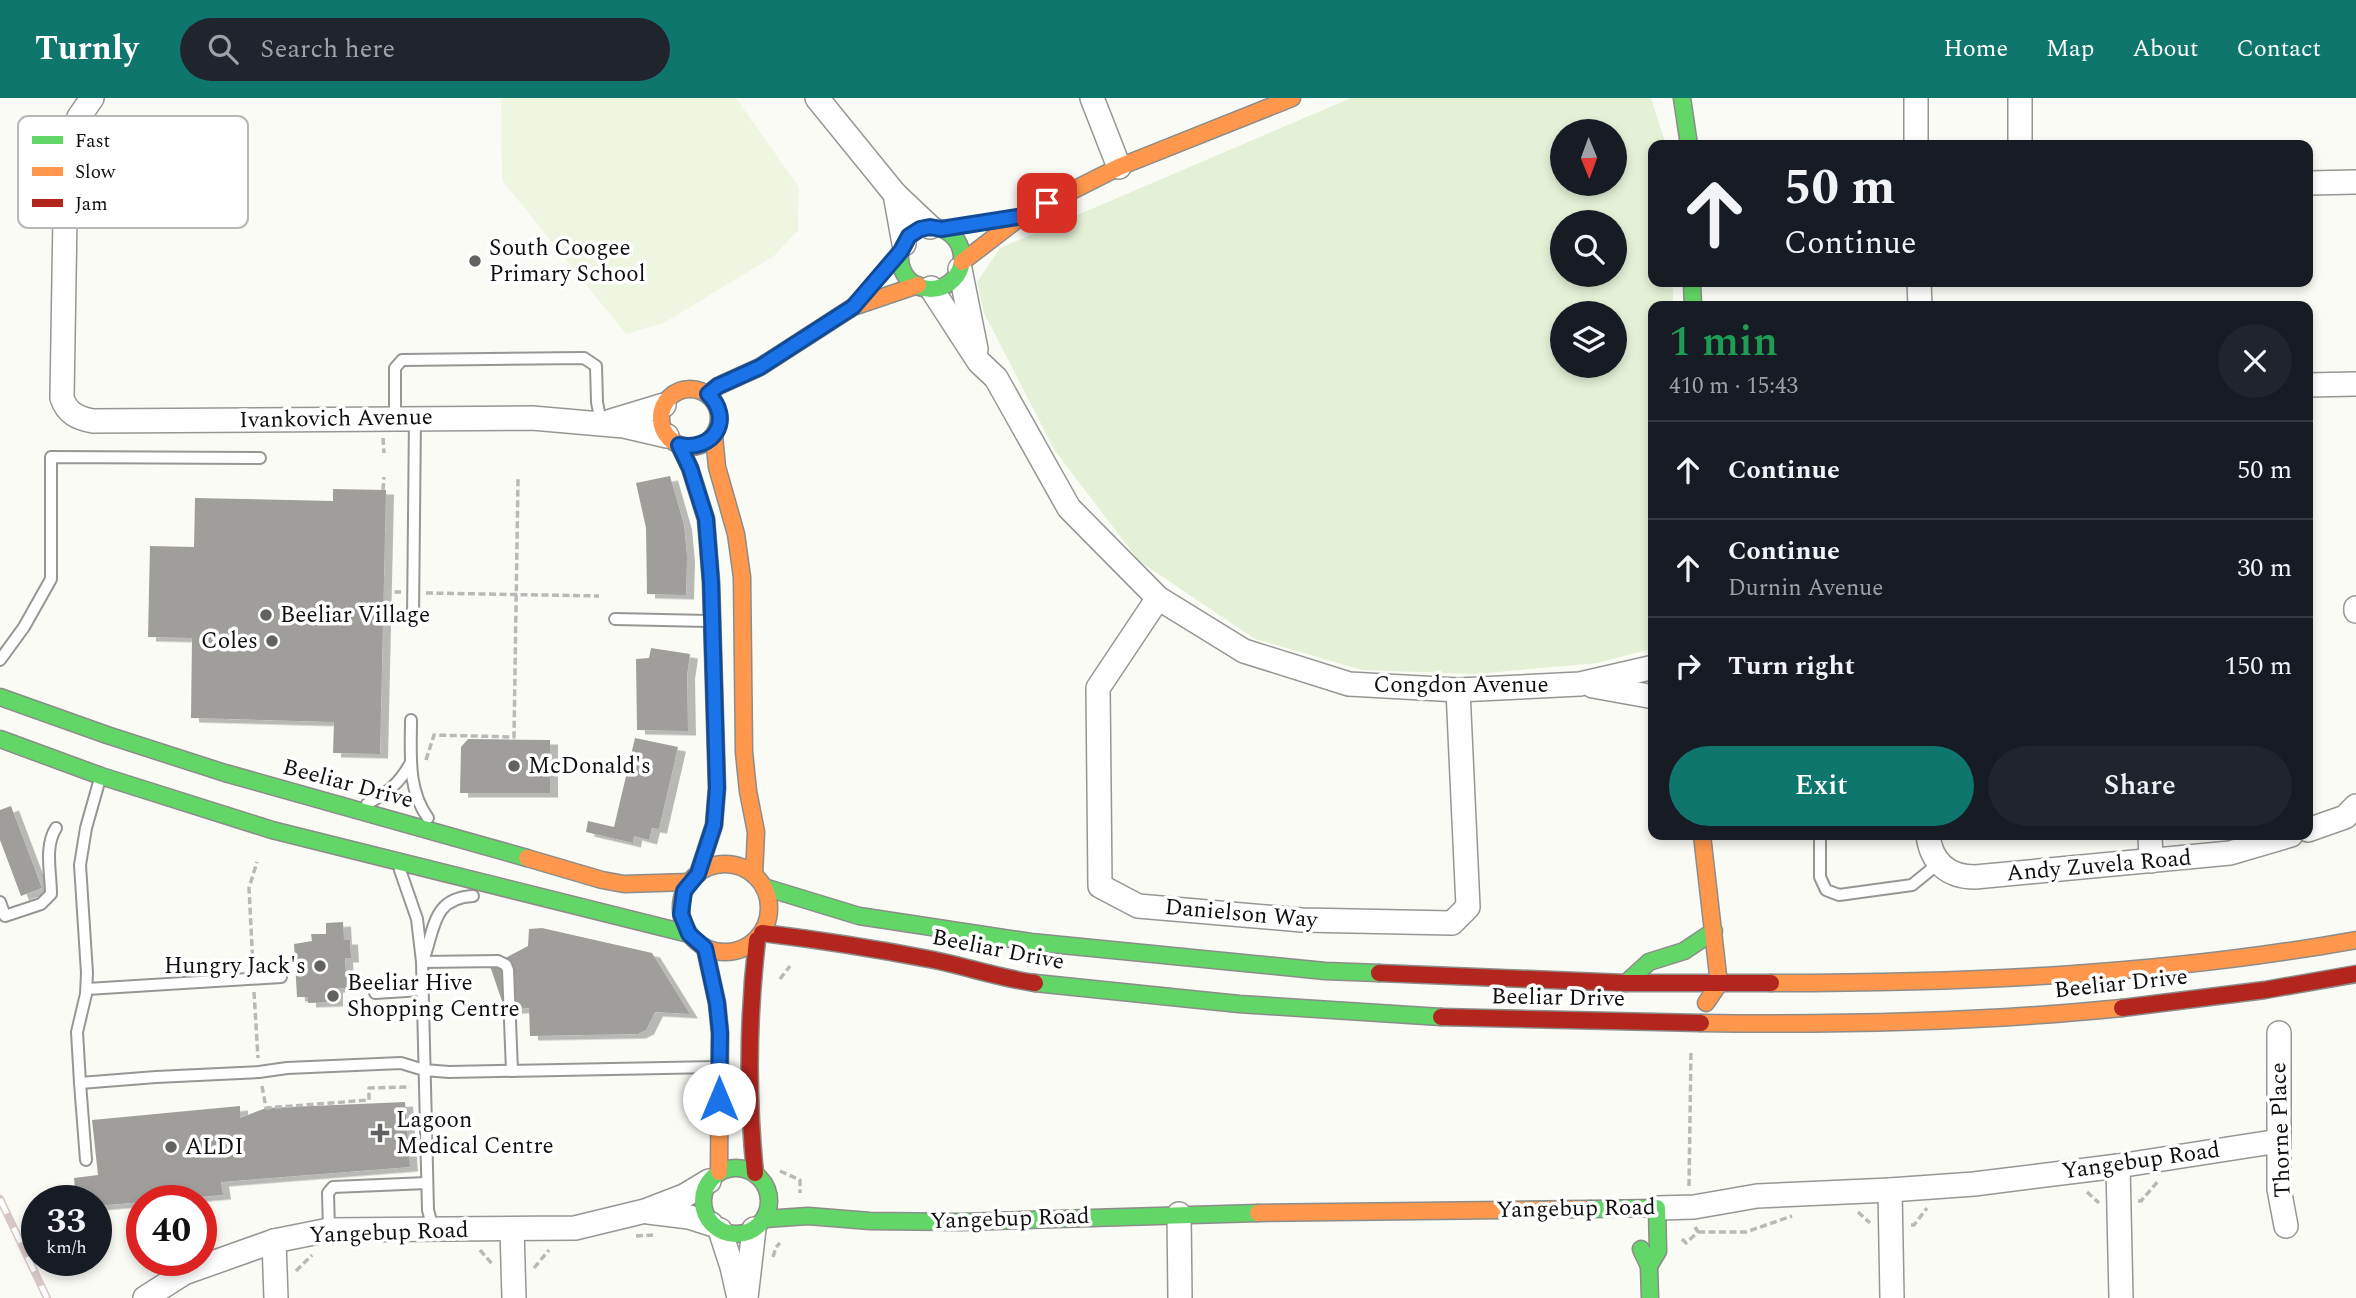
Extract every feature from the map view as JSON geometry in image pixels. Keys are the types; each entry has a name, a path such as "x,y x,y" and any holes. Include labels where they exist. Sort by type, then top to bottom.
{"main road":[{"path":"708,394 718,386 760,367 853,307 924,287 949,284 961,266 1023,216 1119,167 1292,98"},
{"path":"1682,98 1688,140"},
{"path":"995,220 1023,216"},
{"path":"853,307 903,247 909,236 920,229 968,224"},
{"path":"936,228 951,234 958,242 962,253 961,266"},
{"path":"903,247 900,260 903,272 924,287"},
{"path":"673,441 698,446 714,436 729,408 760,367"},
{"path":"729,408 708,394 691,388 683,389 664,405 661,421 690,468 706,519 711,582 727,621 748,792 756,832 759,881"},
{"path":"689,934 681,914 681,902 694,878 714,825 727,621 741,577 736,534 717,467 714,436"},
{"name":"Beeliar Drive","path":"0,697 107,735 354,810 437,831 602,880 624,884 694,878"},
{"path":"0,739 101,776 272,830 689,934 705,948 723,953 732,952 759,937"},
{"path":"1693,1024 1719,984 1704,840"},
{"path":"694,878 707,868 727,864 746,869 759,881 769,899 770,911 759,937 749,1004 747,1077 755,1172"},
{"name":"Beeliar Drive","path":"759,881 859,916 1044,943 1325,971 1626,983 1960,981 2088,973 2296,951 2356,940"},
{"path":"1626,983 1649,962 1684,951 1714,931"},
{"name":"Beeliar Drive","path":"759,937 814,939 939,961 996,976 1171,999 1430,1017 1693,1024 1930,1022 2045,1016 2228,996 2356,974"},
{"path":"705,948 717,1003 720,1033 714,1176 704,1192 703,1205 715,1227 729,1234 740,1234 760,1224 770,1204 767,1186 755,1172 737,1167 714,1176"},
{"path":"1719,984 1758,1024"},
{"path":"767,1186 786,1192"},
{"name":"Yangebup Road","path":"811,1201 870,1221"},
{"path":"1648,1208 1639,1232 1640,1249 1649,1266 1650,1298"},
{"path":"1648,1208 1658,1235 1658,1251 1649,1266"},
{"name":"Yangebup Road","path":"760,1224 808,1216 870,1221 961,1222 1178,1214 1648,1208"}],"street":[{"name":"Ivankovich Avenue","path":"80,116 92,98"},
{"path":"817,98 895,194 936,228"},
{"path":"1092,98 1119,167"},
{"path":"1916,98 1916,140"},
{"path":"2020,98 2020,140"},
{"path":"2313,183 2356,182"},
{"path":"895,194 903,247"},
{"name":"Ivankovich Avenue","path":"65,228 62,398 65,407 72,414 93,421 397,423 532,418 624,426 673,441"},
{"name":"Congdon Avenue","path":"961,266 979,362"},
{"name":"Congdon Avenue","path":"924,287 979,362 996,378 1069,508 1158,598 1244,651 1349,684 1458,690 1580,684 1648,668"},
{"path":"2313,385 2356,384"},
{"name":"Ivankovich Avenue","path":"601,423 664,405"},
{"name":"Danielson Way","path":"1158,598 1098,688 1100,886 1138,905 1301,920 1452,923 1468,907 1458,690"},
{"name":"Congdon Avenue","path":"1580,684 1648,695"},
{"path":"2313,828 2345,817 2356,806"},
{"path":"1929,840 1931,851 1939,863"},
{"path":"2150,840 2151,861"},
{"name":"Andy Zuvela Road","path":"1939,863 1955,875 1975,877 2230,853 2274,840"},
{"name":"Thorne Place","path":"2278,1033 2279,1189 2286,1226"},
{"name":"Yangebup Road","path":"1648,1208 1689,1207 1757,1196 1974,1184 2118,1166 2278,1141"},
{"path":"2118,1166 2121,1298"},
{"name":"Yangebup Road","path":"145,1298 184,1273 274,1241 329,1230 575,1228 645,1211 684,1196 714,1176"},
{"path":"1890,1190 1892,1298"},
{"name":"Yangebup Road","path":"645,1211 689,1217 715,1227"},
{"path":"1178,1214 1180,1298"},
{"path":"746,1298 760,1224"},
{"path":"715,1227 732,1267 738,1298"},
{"path":"512,1229 514,1298"},
{"path":"274,1241 276,1298"}],"lane":[{"path":"413,618 397,423 395,368 402,360 584,358 596,366 597,402 601,423"},
{"path":"0,660 24,627 51,579 51,457 260,458"},
{"path":"615,619 727,621"},
{"path":"411,720 411,764 417,803 437,831"},
{"path":"354,810 387,793 401,780 411,764"},
{"path":"86,1160 76,1032 86,989 79,865 101,776"},
{"path":"0,902 5,916 41,904 51,894 48,859 51,836 56,828"},
{"path":"1820,840 1820,877 1826,890 1839,895 1912,885 1939,863"},
{"path":"396,862 417,919 422,962 428,1210 433,1229"},
{"path":"422,962 438,911 447,902 460,897 514,889"},
{"path":"422,962 498,961 506,965 512,1071"},
{"path":"86,989 281,977"},
{"path":"375,993 422,990"},
{"path":"80,1083 401,1063 424,1070 512,1071 718,1066"},
{"path":"329,1230 327,1201 332,1187 428,1183"}],"path":[{"path":"384,453 397,423"},
{"path":"383,490 384,477"},
{"path":"434,735 514,737 518,480"},
{"path":"384,592 599,596"},
{"path":"776,987 793,963"},
{"path":"1658,1235 1674,1234 1686,1243 1698,1232 1688,1215 1692,1042"},
{"path":"266,1108 369,1101 369,1088 410,1087"}],"green space":[{"path":"501,98 736,98 799,187 798,230 774,256 664,323 626,334 502,180"},
{"path":"1351,98 1651,98 1664,140 1648,140 1648,287 1673,287 1673,301 1648,301 1648,650 1598,663 1475,674 1362,670 1255,639 1139,561 1055,451 984,313 977,282 1000,248"}],"building":[{"path":"670,476 684,525 686,595 647,594 646,528 636,483"},
{"name":"Beeliar Village","path":"333,489 386,490 380,754 333,753 334,722 191,718 192,638 148,637 150,546 194,547 195,498 333,501"},
{"path":"651,648 690,654 687,675 688,731 637,730 636,659 649,658"},
{"path":"635,738 678,747 659,829 652,828 649,840 634,836 633,843 586,832 588,821 614,827"},
{"path":"468,739 550,740 550,793 460,793 461,747"},
{"path":"11,806 42,888 21,896 0,840 0,810"},
{"name":"Hungry Jack's","path":"343,922 344,940 350,940 351,958 345,958 346,974 350,974 350,988 335,988 335,1002 308,1003 308,997 297,997 294,944 312,941 311,934 326,934 326,923"},
{"path":"542,928 652,953 690,1014 655,1012 646,1030 638,1034 530,1036 529,1008 505,1010 490,966 528,946 529,929"},
{"path":"405,1102 410,1167 221,1182 223,1195 217,1196 217,1185 126,1185 126,1203 112,1205 112,1185 75,1185 74,1178 98,1175 92,1120 240,1106 240,1118 266,1108"}],"railway":[{"path":"0,1199 47,1298"}],"traffic: fast":[{"path":"1682,98 1688,140"},
{"path":"931,227 953,236 962,258 953,280 931,289 909,280 900,258 909,236 931,227"},
{"path":"1692,287 1693,301"},
{"path":"0,697 225,773 527,858"},
{"path":"0,739 101,776 272,830 689,934"},
{"path":"764,887 859,916 1031,942 1325,971 1379,973"},
{"path":"1626,983 1649,962 1684,951 1714,931"},
{"path":"1035,983 1239,1004 1441,1017"},
{"path":"729,1168 743,1168 755,1173 764,1182 769,1201 767,1214 760,1225 743,1234 729,1234 717,1229 708,1220 703,1208 703,1194 708,1182 717,1173 729,1168"},
{"path":"1590,1209 1657,1208 1658,1251 1649,1266"},
{"path":"765,1219 808,1216 870,1221 961,1222 1258,1213"},
{"path":"1641,1249 1649,1266 1650,1298"}],"traffic: slow":[{"path":"962,262 1022,216 1119,167 1292,98"},
{"path":"708,394 718,386 760,367 853,307 918,285"},
{"path":"684,389 696,389 711,397 719,412 719,418 719,424 711,439 696,447 684,447 669,439 661,424 661,412 669,397 684,389"},
{"path":"714,436 717,467 736,534 742,577 744,752 756,832 754,875"},
{"path":"1703,840 1719,984 1706,1003"},
{"path":"527,858 624,884 690,882"},
{"path":"725,864 750,871 762,883 769,908 762,933 750,945 725,952 700,945 688,933 681,908 688,883 700,871 725,864"},
{"path":"1771,983 2064,975 2211,961 2356,940"},
{"path":"705,948 717,1003 720,1033 719,1172"},
{"path":"1701,1023 1912,1021 2017,1017 2122,1008"},
{"path":"1258,1213 1590,1209"}],"traffic: jam":[{"path":"679,445 690,468 706,519 711,582 717,788 714,825 698,874"},
{"path":"762,933 913,956 1035,983"},
{"path":"755,1173 750,1056 757,940"},
{"path":"1379,973 1626,983 1771,983"},
{"path":"2122,1008 2265,990 2356,974"},
{"path":"1441,1017 1701,1023"}],"place":[{"name":"South Coogee Primary School","path":"475,261"},
{"name":"Beeliar Village","path":"266,615"},
{"name":"Coles","path":"272,641"},
{"name":"McDonald's","path":"514,766"},
{"name":"Hungry Jack's","path":"320,966"},
{"name":"Beeliar Hive Shopping Centre","path":"333,996"},
{"name":"Lagoon Medical Centre","path":"380,1133"},
{"name":"ALDI","path":"171,1147"}],"route":[{"path":"719,1099 720,1033 717,1003 705,948 689,934 681,914 684,891 698,874 714,825 717,788 711,582 706,519 690,468 679,445 698,446 707,442 719,428 719,409 708,394 718,386 760,367 853,307 901,251 909,236 920,229 930,227 941,229 1023,216 1047,203"}]}
